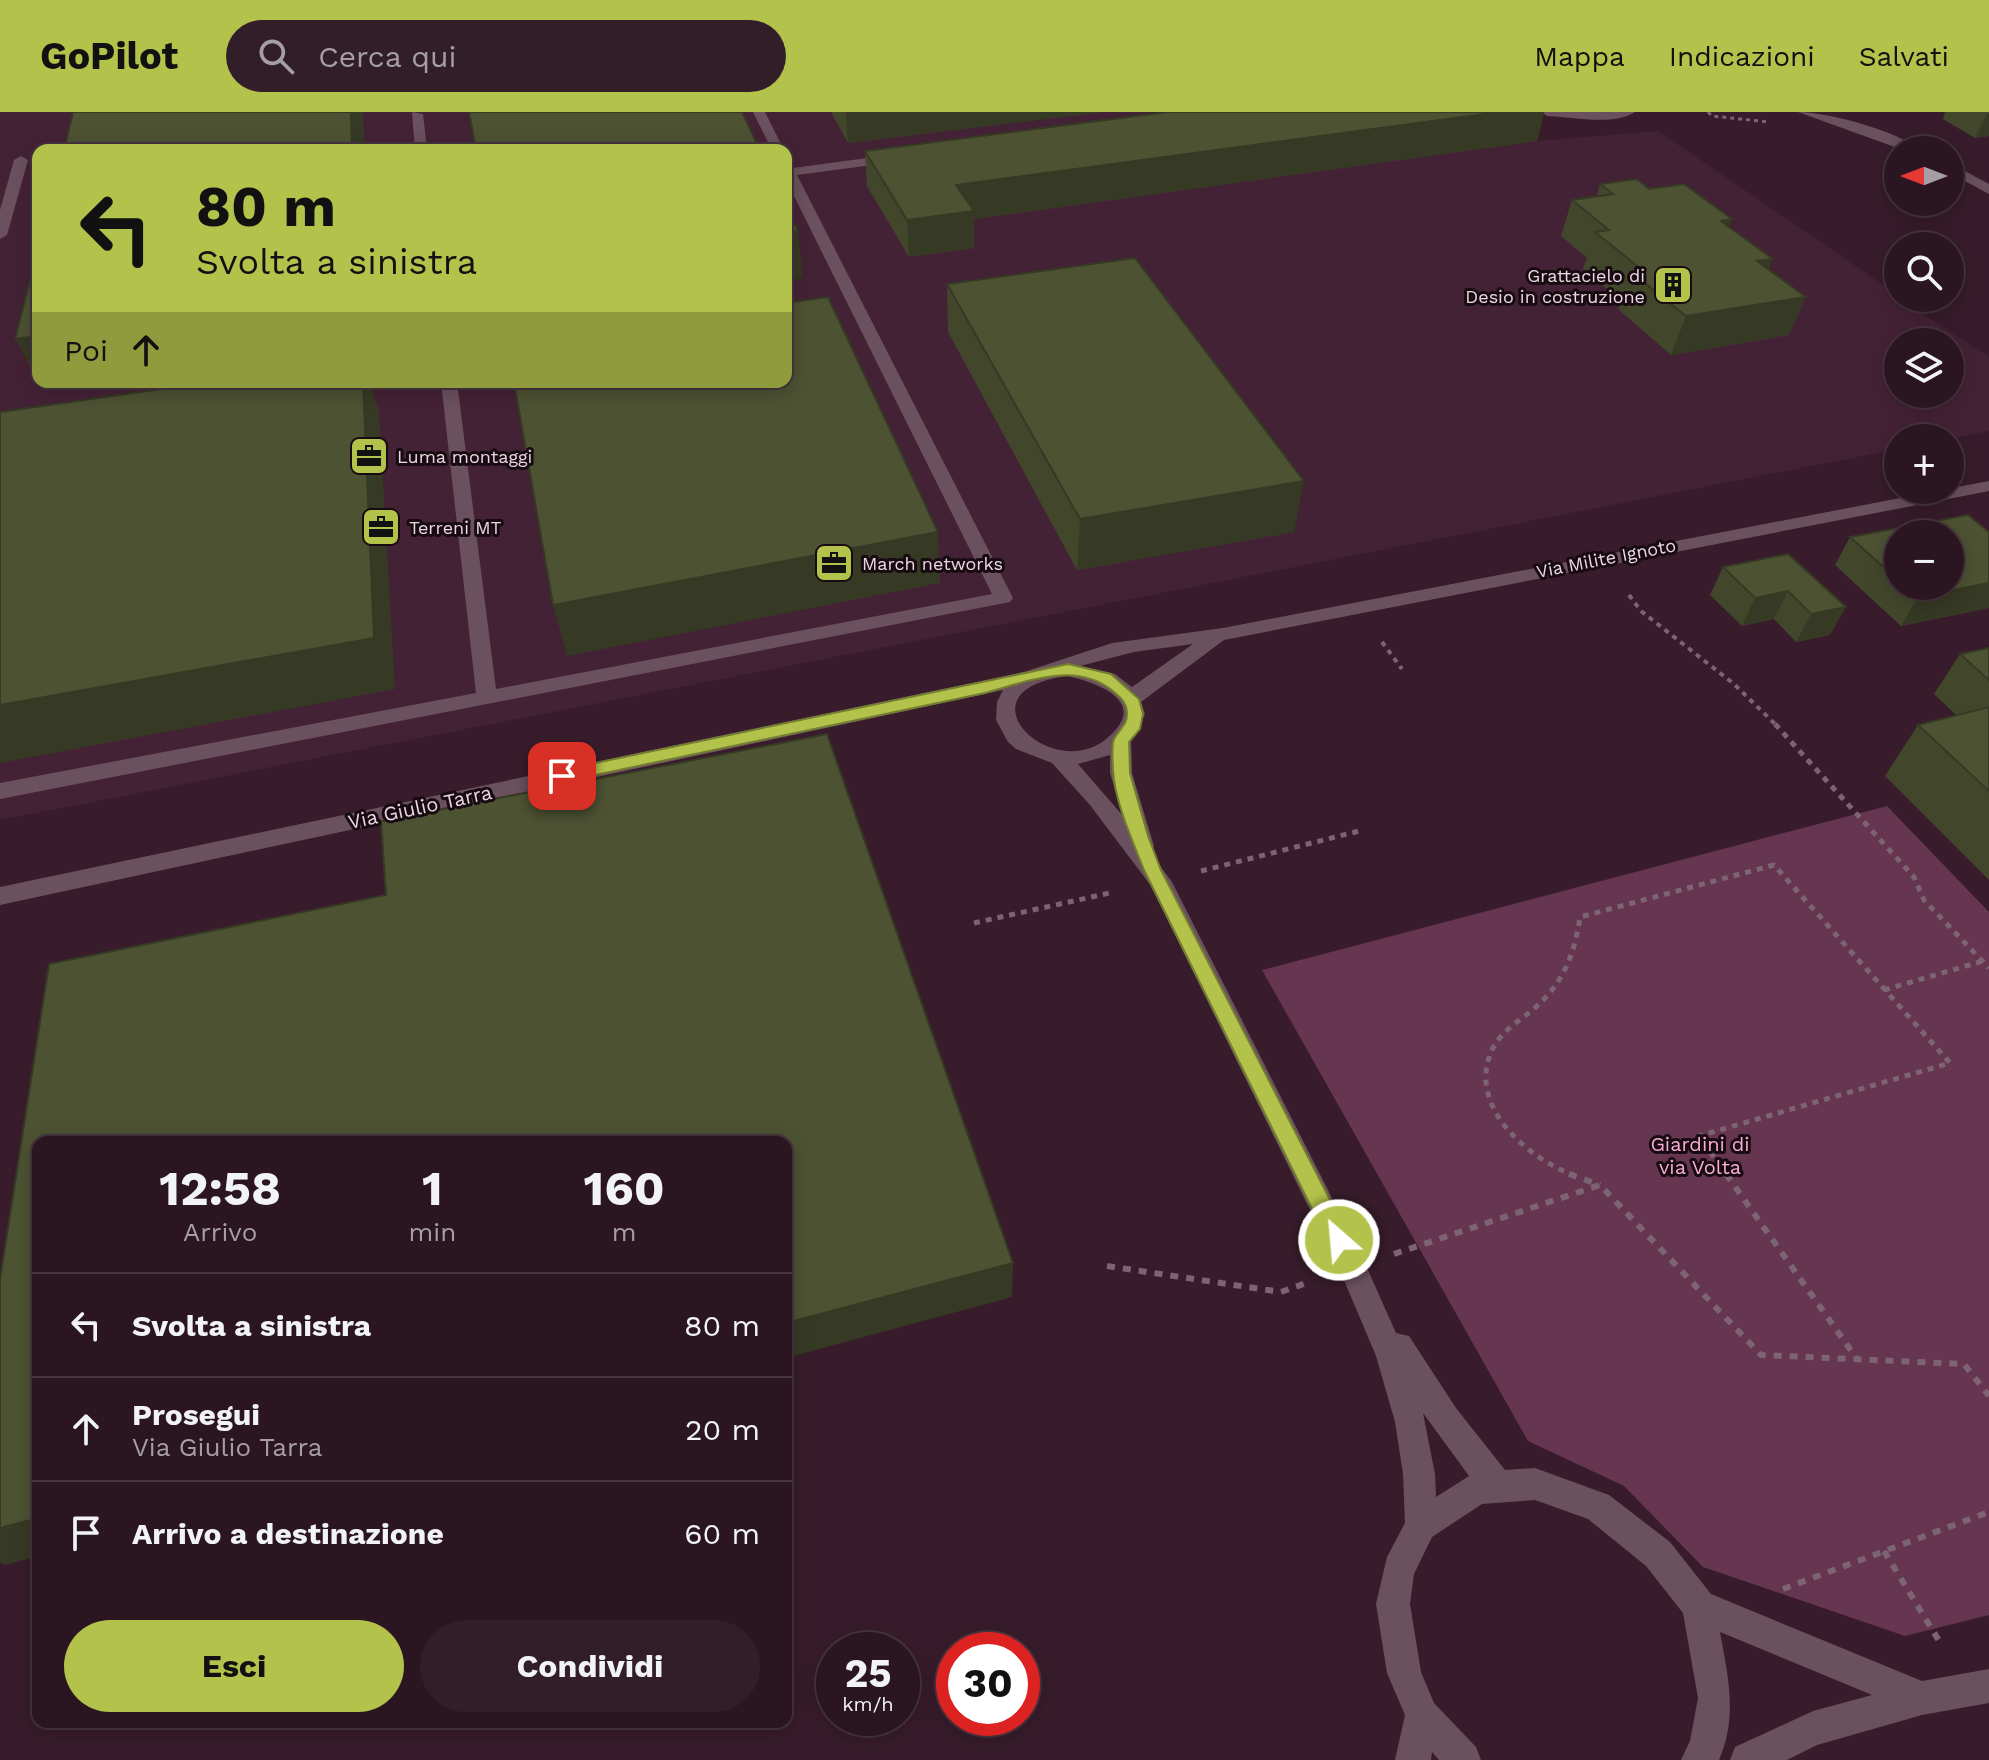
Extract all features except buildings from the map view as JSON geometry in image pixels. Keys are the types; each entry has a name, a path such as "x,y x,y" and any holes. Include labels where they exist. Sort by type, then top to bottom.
{"street":[{"path":"759,112 775,144"},
{"path":"1547,112 1598,115 1629,112"},
{"path":"1804,112 1884,137"},
{"path":"1851,112 1886,136"},
{"path":"417,114 420,144"},
{"path":"792,168 912,156"},
{"path":"0,235 21,160"},
{"path":"1964,175 1989,190"},
{"path":"0,791 1003,598 847,302 792,180"},
{"path":"450,388 487,697"},
{"name":"Via Milite Ignoto","path":"1038,674 1111,648 1223,634 1989,486"},
{"name":"Via Milite Ignoto","path":"1131,699 1170,668 1223,634"},
{"path":"1068,669 1106,677 1131,699 1135,714 1132,729 1121,741 1093,754 1058,756 1022,743 1011,732 1004,717 1006,702 1014,688 1038,674 1068,669"},
{"name":"Via Giulio Tarra","path":"0,896 1038,674"},
{"path":"1121,741 1121,773 1139,836 1153,870 1353,1268 1423,1390 1498,1487"},
{"path":"1058,756 1098,799 1153,870"},
{"path":"1353,1268 1391,1356 1410,1422 1419,1474 1421,1526"},
{"path":"1463,1760 1422,1715 1404,1673 1393,1604 1403,1557 1421,1526 1477,1488 1535,1484 1598,1506 1658,1554 1699,1606 1715,1698 1708,1751"},
{"path":"1699,1606 1922,1698"},
{"path":"1748,1760 1813,1729 1922,1698 1979,1688"},
{"path":"1413,1760 1422,1715"}],"path":[{"path":"1621,586 1641,611 1734,684 1800,748 1847,805 1914,877 1924,900 1989,968"},
{"path":"1357,607 1402,669"},
{"path":"1857,1359 1699,1136 1950,1063 1774,865 1580,917 1575,955 1565,977 1546,999 1494,1045 1486,1073 1492,1105 1512,1137 1541,1162 1600,1185 1761,1355 1964,1364 1989,1396"},
{"path":"1884,990 1983,961"},
{"path":"1107,1266 1281,1292 1600,1185"},
{"path":"1791,1645 1776,1592 1989,1512"},
{"path":"1884,1551 1979,1688"}],"shaded area":[{"path":"0,112 1498,112 1537,141 1658,131 1884,285 1884,312 1920,312 1944,328 1884,328 1884,408 1964,408 1964,341 1989,357 1989,431 1964,436 1964,424 1884,424 1884,452 0,820"}],"green space":[{"name":"Giardini di via Volta","path":"1887,806 1989,912 1989,1615 1905,1636 1703,1567 1624,1486 1528,1441 1262,970"}],"place":[{"name":"Grattacielo di Desio in costruzione","path":"1673,285"},
{"name":"Luma montaggi","path":"369,456"},
{"name":"Terreni MT","path":"381,527"},
{"name":"March networks","path":"834,563"}],"route":[{"path":"562,776 985,688 1048,671 1068,669 1106,677 1131,699 1135,714 1132,729 1121,741 1121,773 1139,836 1153,870 1339,1240"}]}
